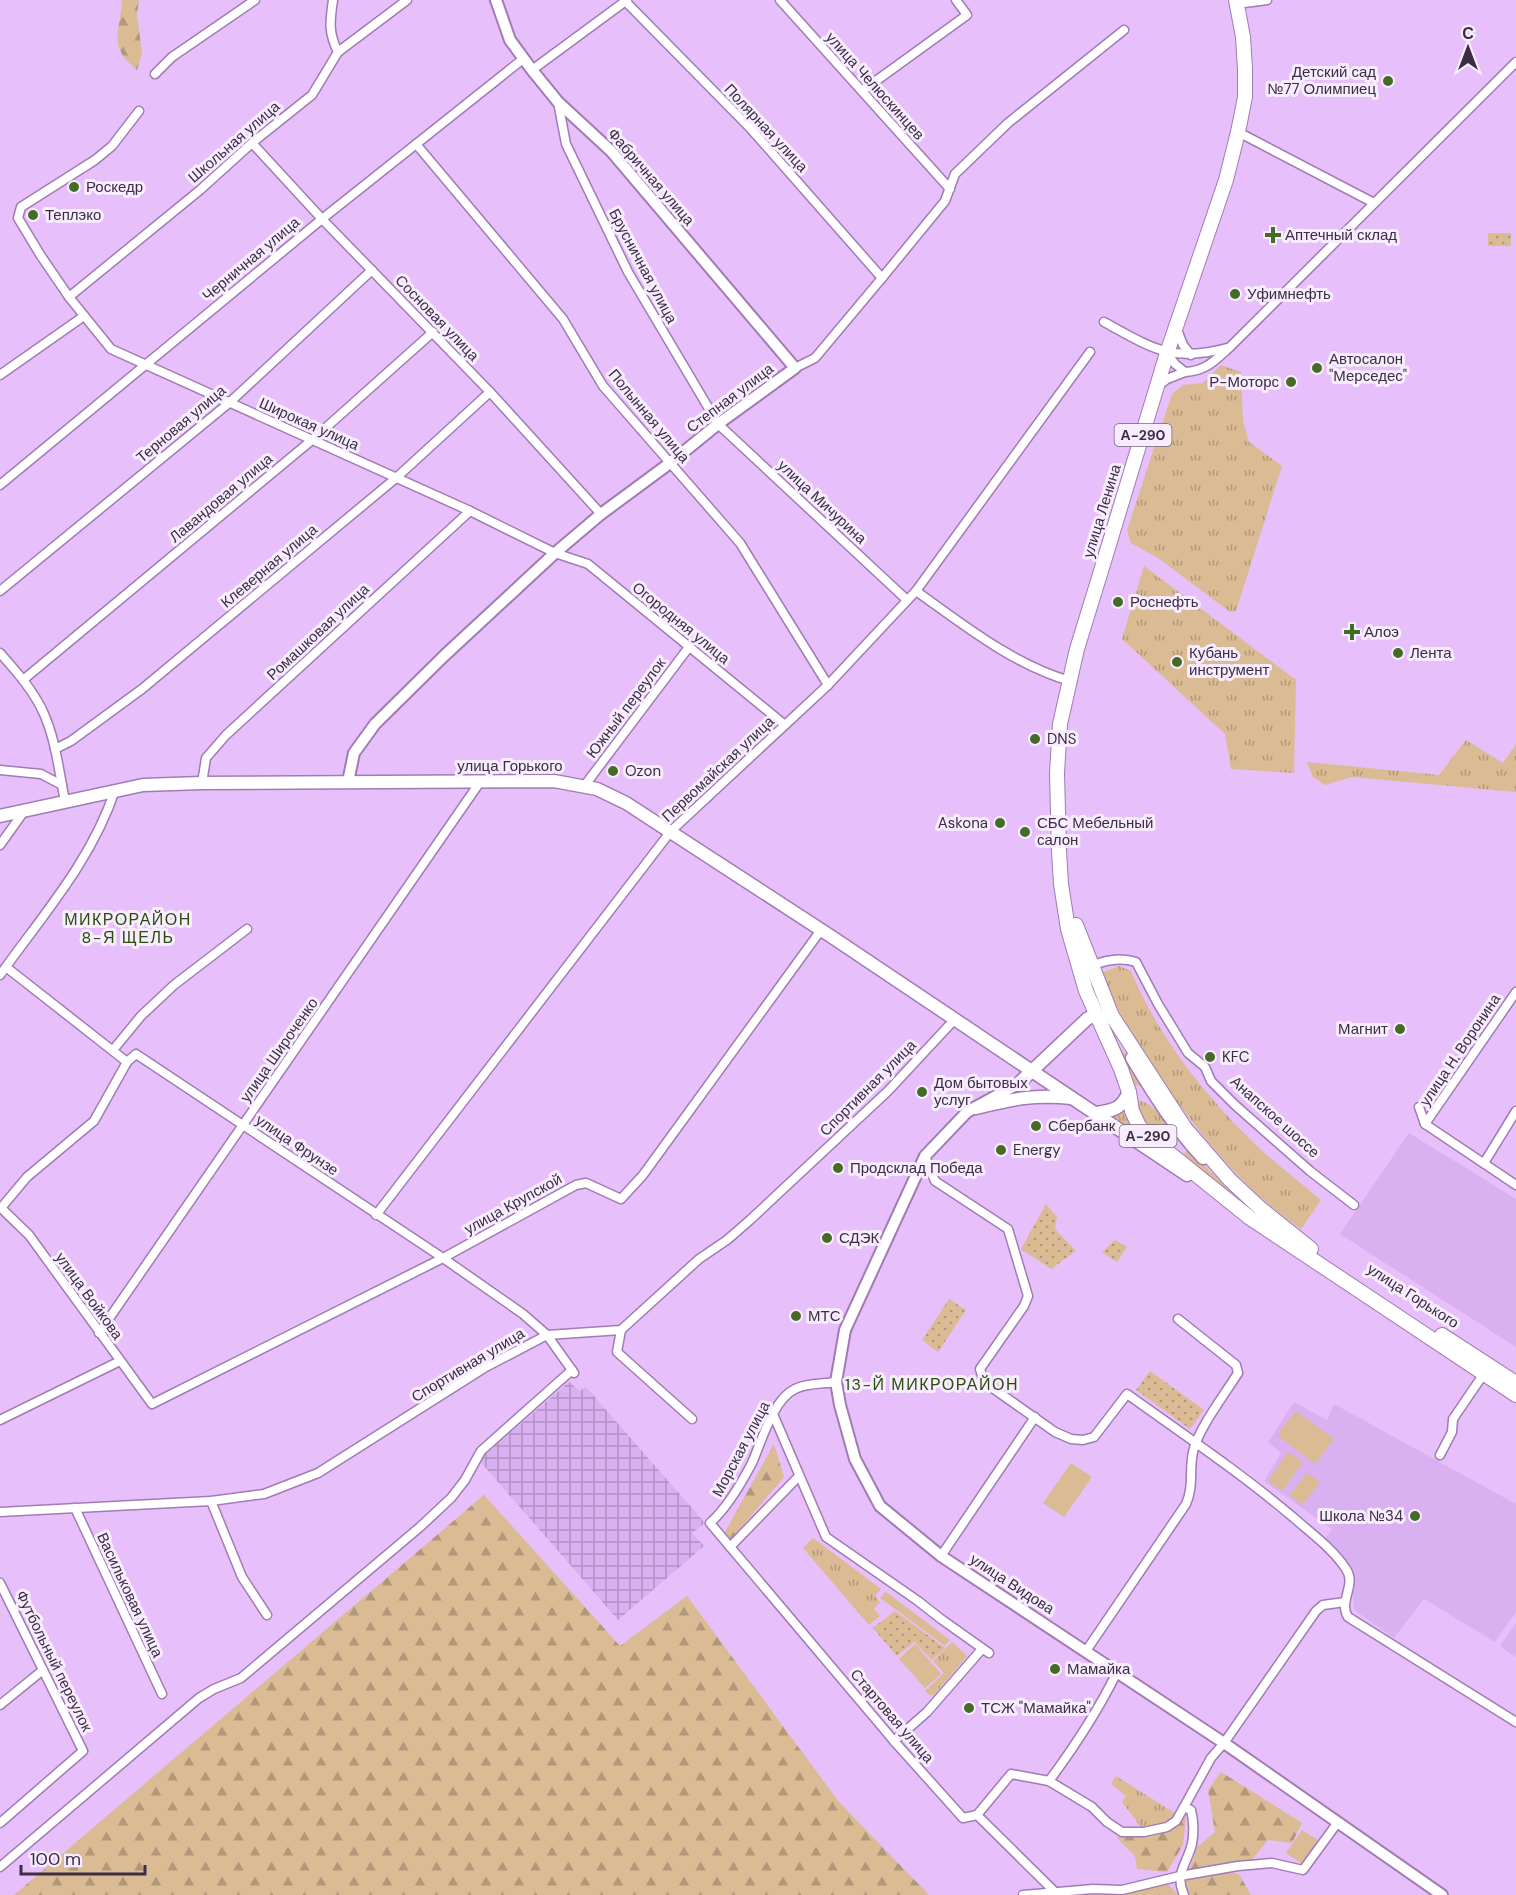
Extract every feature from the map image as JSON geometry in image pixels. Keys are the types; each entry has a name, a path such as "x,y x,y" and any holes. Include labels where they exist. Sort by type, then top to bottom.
{"highway":[{"name":"улица Ленина","path":"1064,898 1059,851 1057,773 1060,724 1082,632 1167,353 1226,180 1238,132 1245,97 1245,69 1243,37 1236,2"},
{"name":"А-290","path":"1064,898 1107,1004"},
{"name":"А-290","path":"1064,898 1068,929 1086,991 1121,1069 1129,1092 1132,1111 1143,1131 1250,1218"},
{"name":"улица Горького","path":"1107,1004 1112,1016 1185,1128 1230,1180 1253,1202 1320,1256 1486,1370"},
{"path":"1250,1218 1486,1370 1516,1395"},
{"path":"1486,1370 1516,1383"}],"main road":[{"name":"улица Горького","path":"0,816 143,785 554,781 585,785 626,803 671,831 1035,1072"},
{"path":"1076,1029 1084,1012 1086,991"},
{"path":"1035,1072 1057,1058 1107,1004"},
{"path":"1035,1072 1087,1019 1105,1017 1113,1025 1151,1090 1186,1140 1265,1219 1324,1264 1335,1265"},
{"path":"1035,1072 1250,1218"},
{"name":"улица Видова","path":"1018,1084 1035,1072"},
{"path":"1097,1113 1113,1110 1124,1104 1129,1092"},
{"path":"976,1108 1022,1096 1075,1098"}],"street":[{"path":"155,74 172,57 255,0"},
{"path":"333,0 330,31 331,39 338,52"},
{"name":"Школьная улица","path":"69,297 312,95 338,52 407,0"},
{"name":"Фабричная улица","path":"496,0 510,40 523,59 558,102 611,151 795,368"},
{"name":"улица Челюскинцев","path":"780,0 950,189"},
{"path":"862,91 967,15 956,0"},
{"path":"1236,2 1267,0"},
{"path":"532,70 626,1"},
{"name":"Полярная улица","path":"626,1 751,129 882,278"},
{"name":"Степная улица","path":"348,783 354,753 375,724 445,655 555,553 601,514 718,424 795,368 815,358 945,201 955,174 1008,123 1124,30"},
{"name":"Черничная улица","path":"0,485 322,219 523,59"},
{"path":"1159,385 1185,372 1206,368 1230,347 1516,62"},
{"name":"Брусничная улица","path":"558,102 566,144 628,272 718,424"},
{"name":"Широкая улица","path":"139,111 112,146 95,160 21,207 18,218 69,297 111,349 470,511 555,553"},
{"path":"1238,132 1374,203"},
{"name":"Сосновая улица","path":"252,143 322,219 490,392 601,514"},
{"name":"Полынная улица","path":"416,144 563,319 603,386 740,543 828,685"},
{"name":"Терновая улица","path":"0,591 229,402 372,270"},
{"path":"0,375 84,316"},
{"path":"1104,322 1146,345 1167,353 1191,355 1230,347"},
{"path":"1176,327 1183,345 1191,355"},
{"name":"Лавандовая улица","path":"23,680 312,440 433,332"},
{"name":"Первомайская улица","path":"376,1215 671,831 828,685 916,591 1090,352"},
{"path":"1167,353 1185,372"},
{"name":"Клеверная улица","path":"55,749 71,741 142,689 396,478 490,392"},
{"name":"улица Мичурина","path":"718,424 908,600"},
{"name":"Ромашковая улица","path":"202,783 206,758 226,735 470,511"},
{"name":"Огородняя улица","path":"555,553 588,564 785,725"},
{"path":"916,591 1016,658 1049,675 1070,681"},
{"name":"Южный переулок","path":"585,785 689,647"},
{"path":"0,653 23,680 44,712 55,749 65,801"},
{"path":"0,770 41,774 62,785"},
{"name":"улица Широченко","path":"99,1333 480,782"},
{"path":"0,975 75,872 108,813 115,790"},
{"path":"0,845 25,810"},
{"path":"113,1050 141,1016 174,985 247,929"},
{"name":"улица Крупской","path":"152,1404 443,1258 576,1185 586,1183 621,1199 643,1175 821,930"},
{"name":"Анапское шоссе","path":"1091,966 1119,959 1136,962 1188,1053 1205,1067 1211,1081 1310,1171 1354,1205"},
{"path":"1,1208 27,1178 94,1121 127,1062 6,967"},
{"name":"улица Н. Воронина","path":"1425,1124 1516,992"},
{"name":"Спортивная улица","path":"0,1512 211,1501 264,1494 318,1473 484,1368 547,1335 621,1330 699,1259 727,1240 750,1220 888,1091 955,1019"},
{"name":"улица Фрунзе","path":"0,1867 199,1698 241,1678 420,1527 451,1498 465,1480 481,1451 573,1372 547,1335 523,1314 443,1258 136,1054 127,1062"},
{"name":"улица Видова","path":"1018,1084 955,1123 925,1156 844,1330 836,1382 855,1459 880,1506 941,1556 1224,1743 1442,1895"},
{"path":"1419,1107 1425,1124 1516,1185"},
{"path":"1484,1163 1516,1111"},
{"path":"925,1156 935,1181 1008,1229 1028,1296 1024,1306 980,1369 984,1382 1055,1432 1071,1439 1083,1440 1094,1437 1127,1394 1264,1492 1334,1552 1348,1572 1351,1584 1345,1602 1345,1612 1348,1617 1516,1722"},
{"name":"улица Войкова","path":"1,1208 29,1235 152,1404"},
{"path":"1086,1651 1186,1504 1192,1488 1192,1460 1196,1443 1238,1373 1236,1365 1178,1319"},
{"path":"621,1330 617,1352 692,1419"},
{"path":"0,1420 120,1361"},
{"path":"1440,1455 1452,1432 1454,1419 1486,1370"},
{"name":"Морская улица","path":"710,1523 722,1512 751,1465 773,1414 785,1396 795,1388 836,1382"},
{"path":"773,1414 826,1537 986,1651 927,1712 894,1741"},
{"path":"941,1556 1035,1417"},
{"path":"730,1547 800,1476"},
{"path":"211,1501 242,1576 267,1615"},
{"name":"Васильковая улица","path":"75,1508 162,1694"},
{"name":"Стартовая улица","path":"710,1523 894,1741 963,1818 977,1815 1056,1893"},
{"name":"Футбольный переулок","path":"0,1583 83,1751 0,1823"},
{"path":"977,1815 1011,1774 1050,1781 1092,1807 1107,1822 1122,1832 1144,1832 1167,1827 1176,1821 1211,1758 1224,1743 1316,1611 1323,1605 1345,1602"},
{"path":"0,1705 43,1670"},
{"path":"1050,1781 1075,1747 1117,1672"},
{"path":"1184,1806 1191,1810 1194,1822 1191,1845 1180,1876 1184,1895"},
{"path":"1023,1895 1122,1890 1180,1876 1238,1866 1272,1863 1303,1870 1338,1822"}],"shaded area":[{"path":"1409,1133 1516,1199 1516,1347 1340,1234"},
{"path":"569,1382 580,1391 586,1387 705,1523 692,1533 704,1546 618,1620 479,1460"},
{"name":"Школа №34","path":"1294,1402 1327,1420 1334,1404 1516,1504 1516,1612 1495,1642 1424,1599 1394,1638 1354,1610 1352,1572 1326,1538 1332,1529 1264,1481 1281,1453 1268,1442"},
{"path":"1516,1623 1516,1657 1500,1646"}],"green space":[{"path":"122,0 139,0 137,15 142,53 137,70 122,54 119,46 118,30"},
{"path":"1488,233 1511,233 1511,246 1488,246"},
{"path":"1221,365 1241,372 1243,421 1249,442 1282,466 1236,611 1230,612 1158,558 1131,543 1127,530 1172,394 1183,385 1203,383"},
{"path":"1144,566 1296,680 1294,773 1231,769 1225,734 1122,639"},
{"path":"1466,740 1503,763 1516,744 1516,792 1352,777 1325,785 1313,777 1307,762 1439,775"},
{"path":"1119,966 1131,971 1169,1042 1220,1107 1265,1153 1321,1200 1301,1229 1268,1204 1239,1176 1200,1131 1162,1081 1139,1047 1119,1011 1102,973"},
{"path":"1090,982 1121,1048 1146,1088 1134,1084 1131,1072 1098,1016"},
{"path":"1139,1101 1155,1109 1166,1121 1177,1140 1173,1147 1168,1146 1140,1120 1136,1106"},
{"path":"1124,1107 1132,1129 1108,1113"},
{"path":"1188,1147 1235,1193 1233,1195 1182,1156"},
{"path":"1046,1204 1057,1217 1055,1229 1076,1251 1051,1269 1021,1249"},
{"path":"1115,1240 1127,1247 1117,1262 1102,1252"},
{"path":"949,1299 966,1310 938,1352 922,1340"},
{"path":"1150,1371 1204,1410 1190,1429 1136,1390"},
{"path":"1296,1411 1334,1439 1315,1464 1277,1435"},
{"path":"774,1444 784,1477 731,1539 725,1532"},
{"path":"1288,1452 1303,1462 1282,1491 1268,1481"},
{"path":"1071,1463 1092,1477 1064,1517 1043,1503"},
{"path":"1307,1473 1320,1482 1302,1505 1290,1495"},
{"path":"484,1495 620,1646 687,1596 839,1802 929,1895 14,1895"},
{"path":"813,1538 881,1589 875,1596 880,1602 874,1609 880,1616 869,1625 803,1548"},
{"path":"885,1592 950,1640 945,1646 880,1598"},
{"path":"895,1611 945,1648 932,1660 914,1642 897,1656 873,1628"},
{"path":"952,1642 967,1656 934,1695 929,1695 925,1691 944,1673 933,1661"},
{"path":"915,1644 941,1674 925,1688 899,1659"},
{"path":"1221,1772 1302,1823 1292,1843 1268,1840 1251,1861 1190,1870 1197,1847 1215,1832 1208,1790"},
{"path":"1116,1776 1176,1814 1174,1818 1162,1825 1143,1830 1122,1802 1126,1796 1111,1784"},
{"path":"1186,1816 1183,1845 1167,1872 1137,1869 1135,1856 1116,1837 1161,1833 1169,1830"},
{"path":"1302,1830 1318,1840 1302,1864 1286,1853"},
{"path":"1226,1872 1239,1874 1251,1895 1188,1895 1186,1877"},
{"path":"1166,1882 1178,1895 1124,1895"}],"place":[{"name":"Детский сад №77 Олимпиец","path":"1388,81"},
{"name":"Роскедр","path":"74,187"},
{"name":"Теплэко","path":"33,215"},
{"name":"Аптечный склад","path":"1273,235"},
{"name":"Уфимнефть","path":"1235,294"},
{"name":"Автосалон \"Мерседес\"","path":"1317,368"},
{"name":"Р-Моторс","path":"1291,382"},
{"name":"Роснефть","path":"1118,602"},
{"name":"Алоэ","path":"1352,632"},
{"name":"Лента","path":"1398,653"},
{"name":"Кубань инструмент","path":"1177,662"},
{"name":"DNS","path":"1035,739"},
{"name":"Ozon","path":"613,771"},
{"name":"Askona","path":"1000,823"},
{"name":"СБС Мебельный салон","path":"1025,832"},
{"name":"Магнит","path":"1400,1029"},
{"name":"KFC","path":"1210,1057"},
{"name":"Дом бытовых услуг","path":"922,1092"},
{"name":"Сбербанк","path":"1036,1126"},
{"name":"Energy","path":"1001,1150"},
{"name":"Продсклад Победа","path":"838,1168"},
{"name":"СДЭК","path":"827,1238"},
{"name":"МТС","path":"796,1316"},
{"name":"Школа №34","path":"1415,1516"},
{"name":"Мамайка","path":"1055,1669"},
{"name":"ТСЖ \"Мамайка\"","path":"969,1708"}],"district":[{"name":"МИКРОРАЙОН 8-Я ЩЕЛЬ","path":"128,928"},
{"name":"13-Й МИКРОРАЙОН","path":"932,1384"}]}
